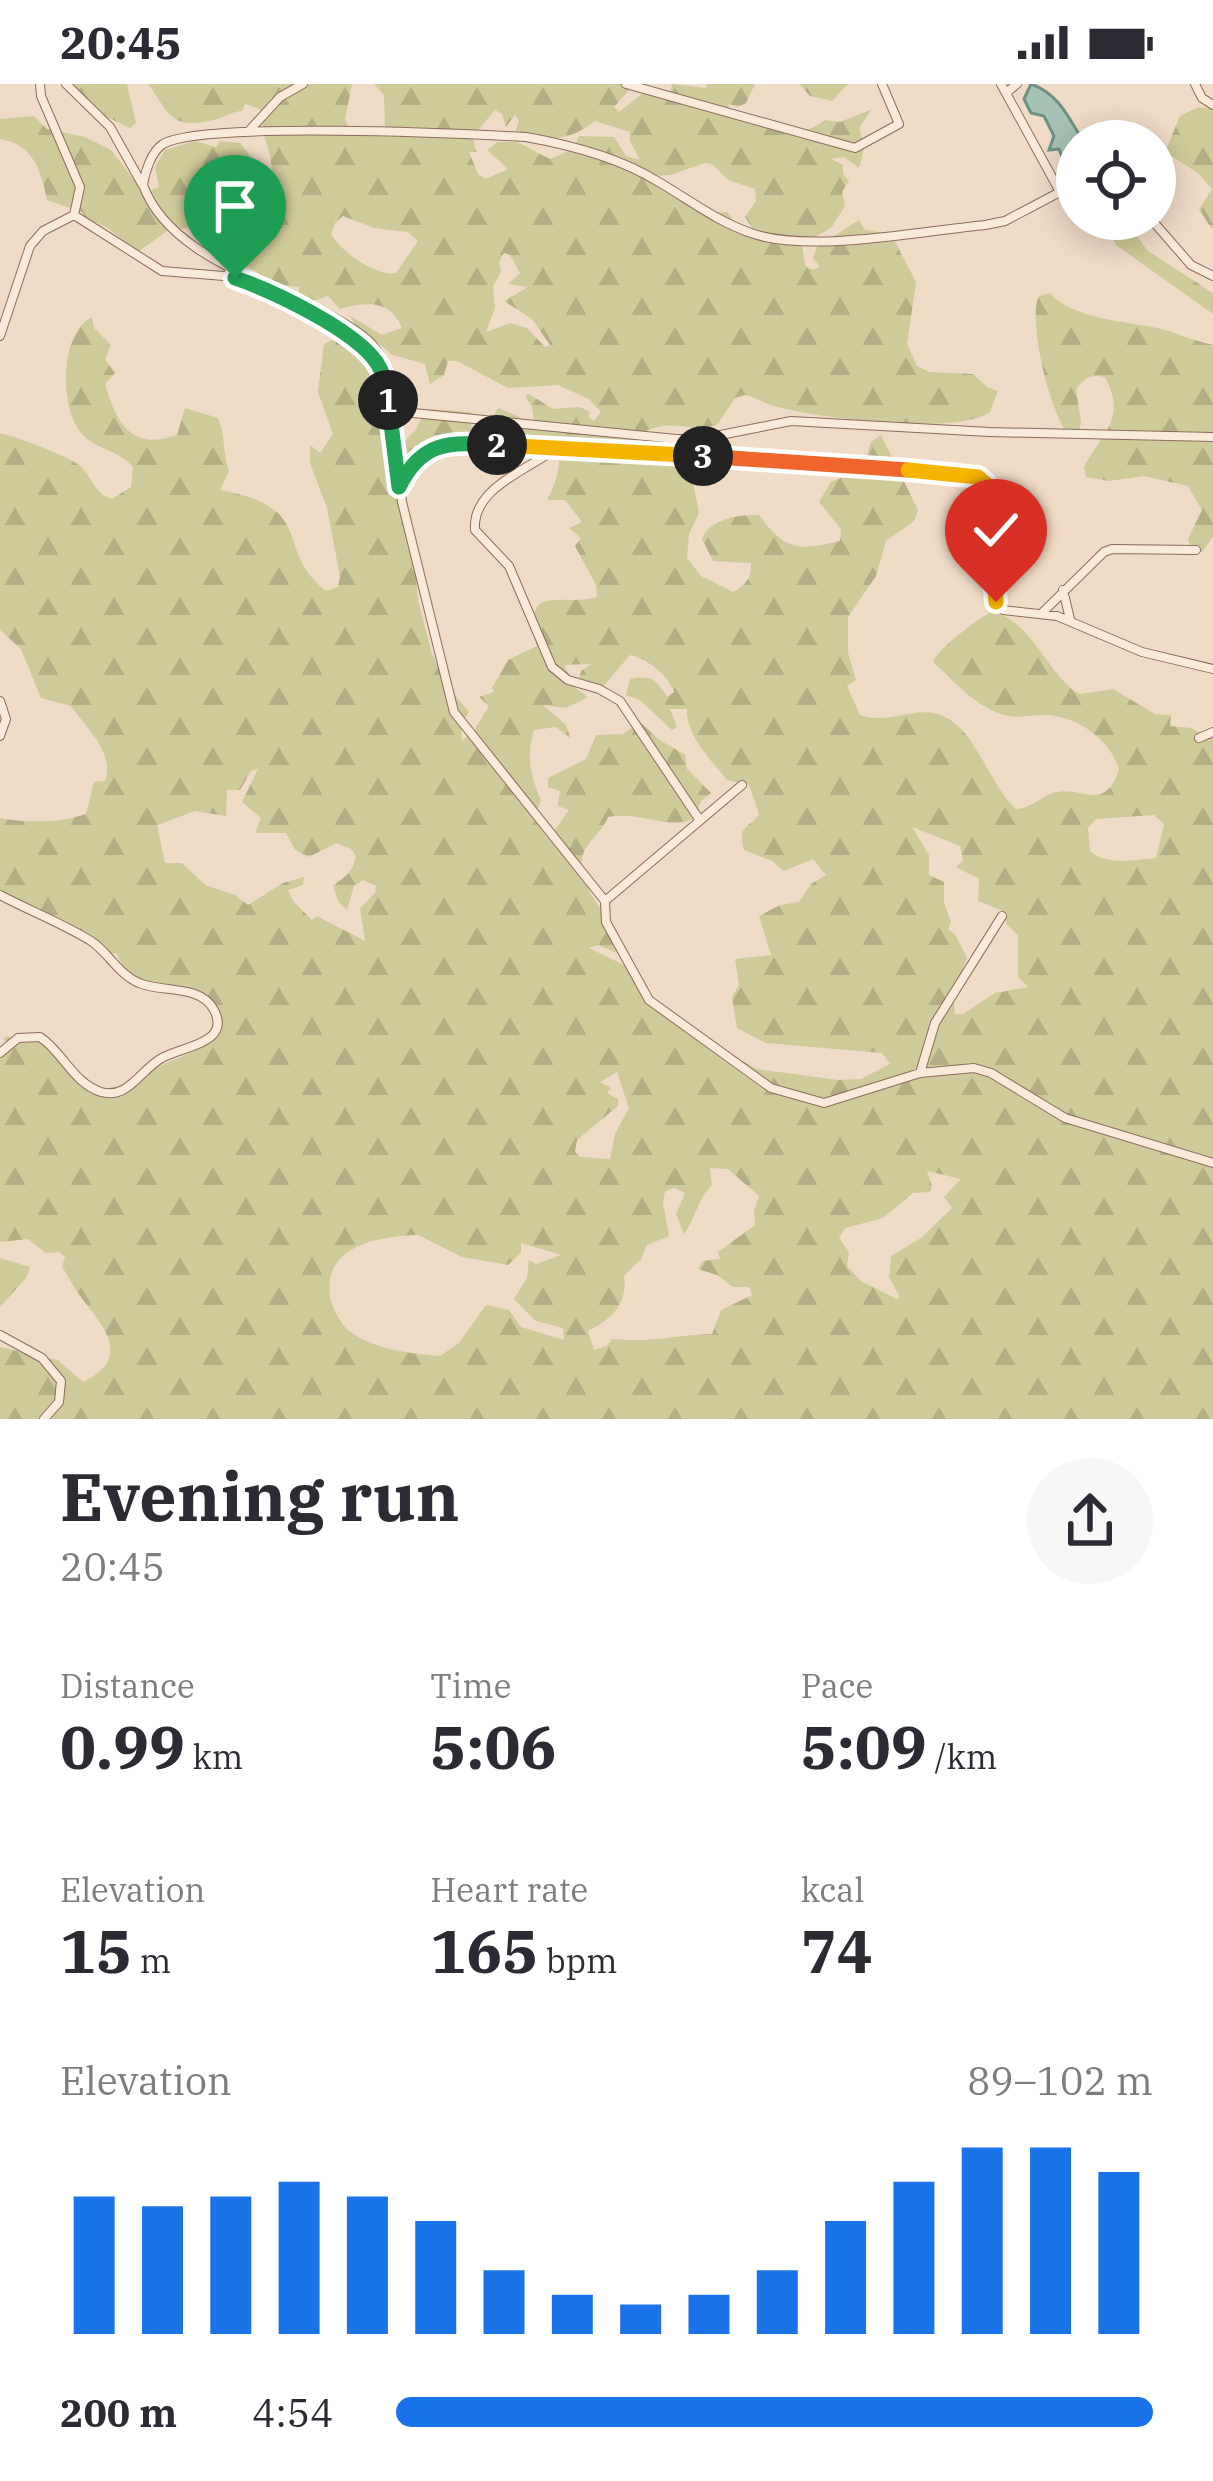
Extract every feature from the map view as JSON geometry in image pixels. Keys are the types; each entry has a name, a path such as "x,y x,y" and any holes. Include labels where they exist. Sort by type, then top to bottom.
{"street":[{"path":"0,336 30,246 43,231 74,214 80,187 40,84"},
{"path":"66,84 110,127 152,203 197,252 301,298 361,334 383,357 404,405 413,413 700,439 791,421 1213,437"},
{"path":"248,132 280,97 303,84"},
{"path":"626,84 855,148 899,124 885,88"},
{"path":"1017,84 1003,89 1056,185"},
{"path":"1195,84 1202,98 1213,105"},
{"path":"143,185 163,145 248,132 472,134 560,143 623,163 713,218 758,236 793,241 985,225 1022,213 1056,192"},
{"path":"74,214 162,271 235,278 321,321 376,361 387,391 399,487 454,712 605,901"},
{"path":"1168,240 1191,266 1213,276"},
{"path":"399,487 416,459 459,442 781,458 978,477 989,489 994,596 1004,610 1070,620 1142,652 1213,669"},
{"path":"554,450 485,496 475,512 475,530 509,566 552,667 568,680 620,701 700,819"},
{"path":"1042,614 1112,549 1196,550"},
{"path":"1063,590 1070,620"},
{"path":"0,701 5,719 0,736"},
{"path":"1198,738 1213,732"},
{"path":"742,785 605,901 606,922 649,1000 772,1088 824,1103 920,1073 954,1067 991,1073 1065,1118 1213,1163"},
{"path":"0,895 89,940 136,982 201,996 217,1018 212,1035 203,1043 163,1057 129,1087 110,1094 77,1077 40,1037 18,1038 0,1053"},
{"path":"920,1073 934,1022 1002,916"},
{"path":"0,1335 42,1358 61,1381 58,1402 44,1419"}],"green space":[{"path":"67,84 127,84 136,123 130,128 105,116"},
{"path":"148,84 352,84 345,119 350,130 385,131 384,95 374,84 621,84 630,89 614,107 619,112 643,93 660,89 670,96 672,84 706,88 707,84 755,84 746,103 729,104 728,110 789,132 825,120 840,122 872,109 859,128 865,145 859,168 844,157 831,159 843,165 849,181 842,192 845,206 831,228 802,244 805,266 820,267 813,258 817,247 859,220 865,230 891,234 916,282 907,344 917,366 929,372 973,374 998,391 990,412 948,423 884,422 790,410 745,395 735,398 717,425 660,426 638,435 643,446 691,471 699,513 689,534 687,558 701,576 733,592 747,581 751,563 713,561 702,539 706,532 726,519 759,515 777,536 794,545 840,541 841,529 819,502 831,482 863,468 871,442 881,435 918,510 914,521 886,541 876,576 848,617 848,653 856,680 847,686 860,715 881,718 928,712 950,720 971,742 1016,809 1064,791 1099,794 1113,783 1119,769 1101,740 1081,725 1059,717 1012,717 991,710 933,662 950,642 993,611 1018,626 1074,691 1113,689 1155,714 1171,715 1170,726 1191,728 1213,738 1213,1419 0,1419 0,1347 58,1360 83,1382 99,1372 111,1351 103,1328 62,1267 65,1257 59,1252 46,1253 28,1239 0,1242 0,1052 14,1047 5,1037 35,1036 93,1088 113,1097 212,1039 215,1014 203,1000 188,993 134,978 116,953 107,954 0,898 0,818 43,821 86,814 94,782 105,781 107,771 103,751 91,732 71,706 41,698 21,649 0,630 0,434 74,462 112,499 131,487 133,467 85,437 70,411 68,356 81,326 92,317 94,328 111,345 105,359 115,373 105,384 121,422 137,436 161,439 177,435 185,408 218,418 229,471 220,490 271,507 290,531 310,575 326,591 338,587 340,577 327,508 310,463 310,445 320,453 333,434 318,392 324,344 335,339 358,348 352,336 360,333 350,316 382,335 402,328 384,307 368,304 340,309 328,296 311,302 299,294 299,287 275,282 242,264 245,215 228,209 177,235 167,231 138,252 108,229 87,221 82,212 47,200 34,160 20,146 0,139 0,119 34,116 47,129 85,137 111,150 144,193 159,187 155,167 165,150 195,141 216,147 220,141 240,143 262,170 272,173 260,109 245,104 242,111 213,120 179,121","holes":["495,110 502,114 506,127 515,115 519,120 516,130 537,138 567,136 595,121 630,132 640,160 626,156 614,137 579,136 573,149 550,159 517,142 498,142 487,150 508,169 486,179 478,174 469,152 476,152 473,136","712,164 728,180 755,189 756,201 745,217 753,229 738,226 727,212 687,203 653,176","343,216 374,228 408,232 418,241 396,273 359,261 331,234","504,253 510,255 520,273 508,284 528,287 504,301 532,319 550,345 545,347 527,328 510,323 486,332 495,308 493,286 501,272 499,262","378,343 393,355 425,364 430,384 444,375 448,361 457,361 508,388 558,385 589,399 601,412 594,421 580,407 553,409 529,394 525,396 534,423 498,408 492,419 478,423 512,443 545,442 558,454 558,472 547,500 565,500 582,522 569,528 581,538 575,546 596,585 597,597 540,604 533,625 537,646 508,660 494,692 479,697 489,706 462,741 461,724 469,712 448,687 432,654 418,600 411,515 399,502 415,445 425,453 472,437 471,412 426,409 415,431 398,447 394,427 409,414 368,358 380,367","630,655 656,669 674,692 667,697 652,680 637,678 630,679 626,695 640,700 672,730 677,727 670,709 687,709 695,738 713,763 727,780 749,785 759,814 743,831 744,850 784,871 813,859 826,875 811,884 799,902 759,916 771,955 735,959 739,985 732,997 737,1028 766,1043 882,1053 890,1064 861,1079 838,1080 757,1069 701,1043 690,1024 649,997 628,967 589,948 622,950 582,871 583,853 608,817 683,822 693,819 711,793 687,769 685,755 639,721 638,731 631,728 623,734 596,735 586,759 548,778 548,787 560,791 558,806 569,810 552,834 536,812 541,800 530,749 534,730 556,727 571,739 566,725 543,705 566,708 588,697 575,688 564,665 591,664 579,678 602,688","258,769 242,802 261,818 255,833 286,833 295,850 309,857 336,843 351,849 356,856 352,867 333,886 347,910 354,886 363,880 376,886 360,908 365,941 317,916 312,920 293,901 288,890 303,885 304,877 283,883 248,905 205,885 182,863 165,863 157,825 195,811 226,816 227,790 240,790 251,771","1154,815 1164,824 1156,858 1113,860 1090,851 1088,828 1096,819","912,827 960,846 963,861 956,867 979,879 978,901 1003,911 1007,925 1018,935 1018,977 1028,987 995,993 963,1014 955,1014 953,995 967,958 948,930 951,922 944,903 944,882 929,875 929,855","617,1072 629,1108 615,1134 610,1159 580,1157 575,1152 577,1140 618,1106 618,1099 607,1093 611,1088 600,1082","710,1168 728,1169 759,1196 755,1225 718,1252 720,1259 703,1261 698,1269 733,1287 749,1287 752,1295 721,1310 712,1334 612,1339 594,1350 588,1331 616,1310 624,1276 647,1245 669,1236 665,1191 674,1188 685,1193 676,1214 684,1234 712,1185","927,1171 961,1179 944,1197 952,1208 921,1238 891,1256 889,1277 897,1299 861,1281 847,1266 849,1252 839,1238 845,1228 883,1218 913,1193 930,1192","418,1235 462,1257 508,1265 521,1253 521,1243 561,1255 536,1264 529,1260 527,1278 514,1299 536,1321 563,1328 564,1340 521,1327 509,1310 486,1305 459,1343 440,1356 392,1349 358,1337 334,1310 330,1279 344,1255 387,1238"]},
{"path":"799,84 848,84 832,101 810,96"},
{"path":"1199,107 1213,109 1213,228 1199,209 1212,189 1176,159 1180,116"},
{"path":"1113,240 1140,240 1148,251 1213,293 1213,314"},
{"path":"1050,293 1085,313 1213,345 1213,537 1202,552 1192,549 1188,539 1202,510 1188,486 1144,476 1109,481 1086,477 1084,467 1110,425 1114,404 1105,377 1089,378 1076,389 1079,433 1068,434 1061,423 1042,366 1036,325 1039,296"},
{"path":"0,1258 30,1267 0,1307"}],"shaded area":[{"path":"1031,84 1056,100 1067,115 1070,120 1056,120 1056,149 1049,150 1054,136 1044,116 1031,113 1024,99"}],"route":[{"path":"235,278 352,339 376,361 387,391 399,487 416,459 459,442 781,458 978,477 989,489 996,602"}]}
